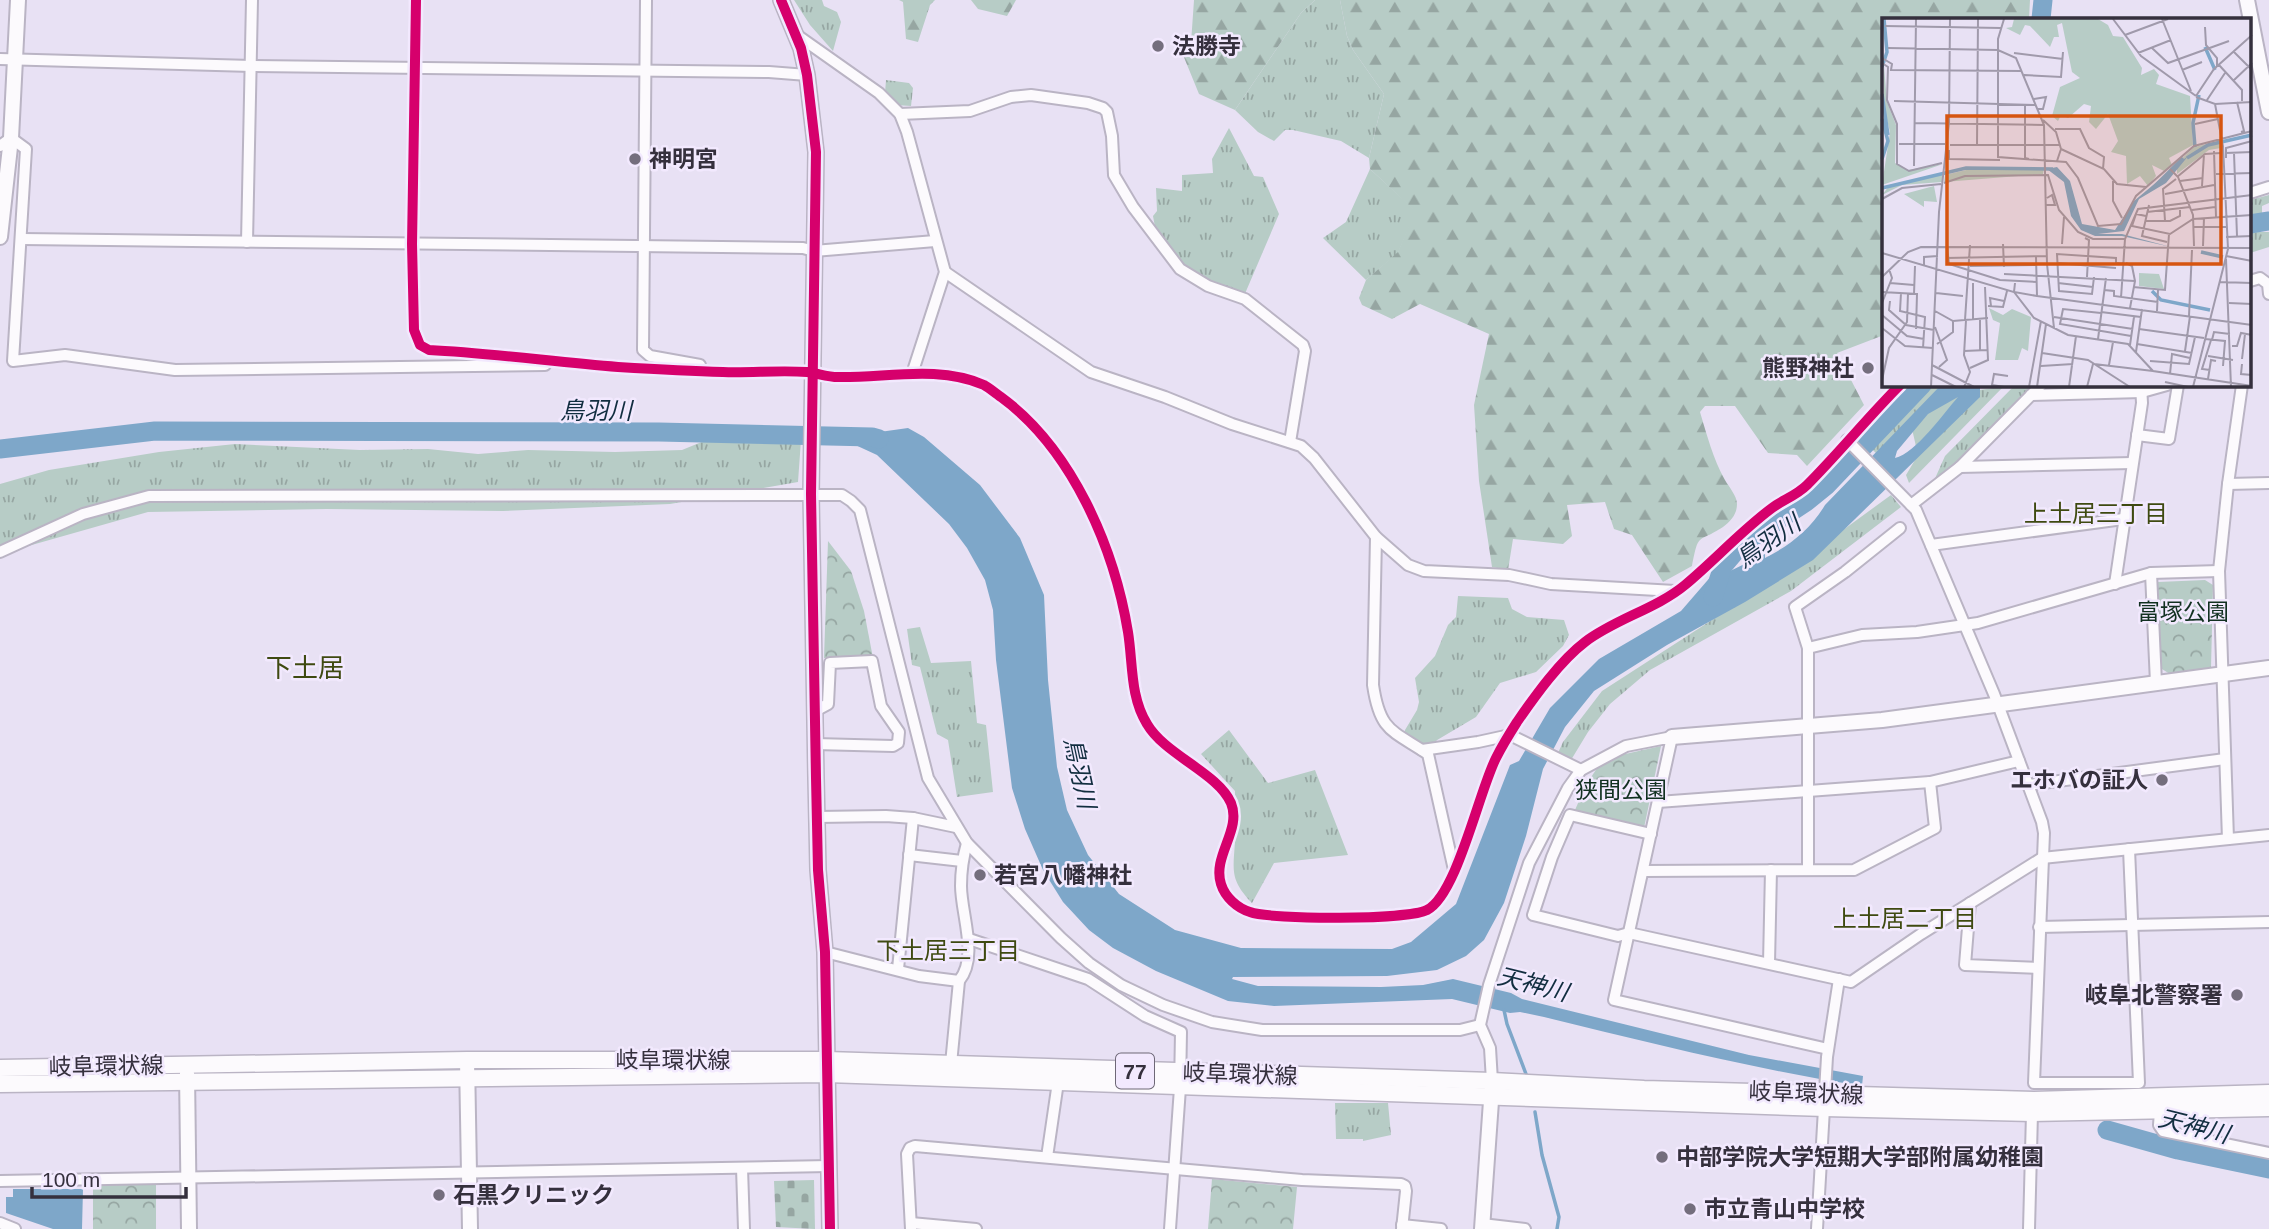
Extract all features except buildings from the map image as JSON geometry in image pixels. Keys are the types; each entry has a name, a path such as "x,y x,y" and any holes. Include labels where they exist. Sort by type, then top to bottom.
{"main road":[{"name":"岐阜環状線","path":"0,1068 187,1065 467,1069 951,1064 1180,1080 1492,1089 1644,1089 1825,1097 2046,1100 2269,1093"},
{"name":"岐阜環状線","path":"827,1067 1058,1082 1180,1080"},
{"name":"岐阜環状線","path":"0,1084 187,1083 467,1069"},
{"name":"岐阜環状線","path":"1825,1097 2032,1113 2269,1108"}],"street":[{"path":"0,237 6,142 17,59 18,0"},
{"path":"247,242 252,0"},
{"path":"416,0 412,244 414,330 421,345 429,350 720,372 812,377 912,374 953,377 986,386 1042,433 1066,466 1090,512 1114,572 1128,629 1136,696 1143,720 1154,735 1228,796 1233,808 1233,824 1218,866 1224,892 1234,903 1250,912 1272,916 1402,917 1426,911 1440,900 1495,760 1517,722 1564,662 1587,640 1678,591 1773,507 1803,489 1849,443 1898,387"},
{"path":"646,0 643,350 650,356 700,365 720,372"},
{"path":"781,0 801,48 816,152 812,490 817,817 825,952 830,1229"},
{"path":"2247,0 2249,18"},
{"path":"2252,32 2269,112"},
{"path":"794,33 879,93 900,114 913,153 935,241 943,255 945,272 912,374"},
{"path":"0,59 807,75"},
{"path":"900,114 970,111 1011,97 1031,95 1088,103 1103,108 1107,112 1112,136 1114,174 1133,207 1180,269 1208,286 1245,299 1303,345 1305,351 1290,442"},
{"path":"6,142 26,149 13,361 65,355 175,370 593,364"},
{"path":"2252,192 2269,187"},
{"path":"22,239 645,244 803,248 814,251 935,241"},
{"path":"945,272 1091,372 1165,397 1232,424 1301,446 1314,458 1376,537 1408,565 1424,571 1509,575 1551,584 1678,591"},
{"path":"2252,280 2260,278 2268,284 2269,294"},
{"path":"1909,503 1960,467 2039,387"},
{"path":"2137,435 2169,439 2178,387"},
{"path":"2228,839 2219,571 2242,387"},
{"path":"2031,395 2142,389 2115,584"},
{"path":"1849,443 1916,510 1998,704 2042,822 2034,1083 2139,1083 2129,849"},
{"path":"1960,467 2132,463"},
{"path":"2228,484 2269,483"},
{"path":"0,552 83,514 149,496 812,490 842,495 860,510 928,778 967,843 1089,963 1121,985 1175,1010 1212,1022 1262,1030 1460,1030 1480,1025"},
{"path":"1931,545 2123,519"},
{"path":"1808,870 1808,648 1795,607 1900,528"},
{"path":"1376,537 1373,685 1377,709 1399,738 1428,754 1454,870"},
{"path":"1808,648 1862,635 1964,626 2151,573 2219,571"},
{"path":"2151,573 2156,683"},
{"path":"816,710 828,704 830,663 872,661 881,706 899,732 898,743 893,746 816,744"},
{"path":"1525,1229 1482,1226 1492,1089 1490,1048 1480,1025 1489,985 1529,863 1577,769 1626,746 1672,737 1882,720 2269,668"},
{"path":"1422,750 1478,742 1510,734 1577,769"},
{"path":"1672,737 1614,1000 1828,1053"},
{"path":"2028,785 2225,759"},
{"path":"1658,802 1930,782 2019,761"},
{"path":"1643,871 1854,870 1935,828 1930,782"},
{"path":"1651,834 1570,815 1552,856 1533,915 1618,936 1629,933 1851,982 2042,858 2269,835"},
{"path":"817,817 886,816 913,818 956,827"},
{"path":"898,969 913,818"},
{"path":"951,1064 959,981 964,975 969,939 963,910 962,861 967,843"},
{"path":"909,855 962,861"},
{"path":"1769,963 1771,870"},
{"path":"1970,903 1965,965 2038,968"},
{"path":"2039,927 2269,922"},
{"path":"969,939 1088,979 1145,1016 1181,1032 1170,1229"},
{"path":"825,952 919,976 959,981"},
{"path":"1817,1229 1828,1053 1839,979"},
{"path":"187,1065 189,1229"},
{"path":"467,1069 470,1229"},
{"path":"1047,1157 1058,1082"},
{"path":"2160,1111 2159,1125 2164,1131 2269,1153"},
{"path":"2029,1229 2032,1113"},
{"path":"976,1229 911,1226 907,1154 910,1148 950,1148 1302,1180 1401,1184 1406,1191 1402,1227 1441,1229"},
{"path":"0,1181 829,1166"},
{"path":"742,1168 744,1229"},
{"path":"0,1223 15,1229"}],"green space":[{"path":"794,0 822,0 824,6 837,12 841,22 833,51 810,25"},
{"path":"899,0 935,0 930,5 918,42 906,39 903,2"},
{"path":"971,0 1016,0 1007,16 978,9"},
{"path":"1194,0 1315,0 1301,13 1235,110 1199,94 1181,50 1191,43"},
{"path":"1315,0 1340,0 1347,36 1353,50 1384,94 1369,158 1341,141 1293,130 1285,130 1274,141 1258,132 1235,110 1301,13"},
{"path":"1340,0 2030,0 2029,18 1882,18 1882,336 1837,353 1864,405 1807,466 1797,455 1768,453 1735,406 1705,406 1700,412 1717,464 1736,498 1736,511 1726,525 1700,540 1692,566 1663,582 1632,535 1614,529 1605,502 1567,505 1572,536 1563,544 1513,539 1508,570 1492,567 1479,481 1474,405 1489,334 1420,304 1392,319 1362,305 1359,298 1366,280 1398,252 1415,211 1370,169 1369,158 1384,94 1353,50 1347,36"},
{"path":"886,80 909,83 913,88 911,106 895,105 885,93"},
{"path":"1229,128 1254,176 1263,177 1279,214 1244,296 1189,274 1155,227 1153,216 1157,211 1156,188 1182,191 1182,175 1213,173 1212,159"},
{"path":"1370,169 1416,211 1398,253 1366,280 1323,238 1346,222"},
{"path":"2269,195 2269,203 2262,206 2262,216 2252,219 2252,199"},
{"path":"2252,232 2269,232 2269,247 2252,252"},
{"path":"1910,387 1943,387 1876,453 1859,438"},
{"path":"2003,387 1909,483 1906,475 1918,455 1912,429 1939,402 1965,392"},
{"path":"2013,387 2035,387 1951,472 1933,483 1945,456"},
{"path":"801,440 798,482 670,504 503,511 327,509 148,512 0,554 0,484 49,470 159,452 235,444 360,450 428,449 478,454 528,450 615,452 682,450 704,441"},
{"path":"1891,495 1901,507 1791,591 1650,670 1610,704 1571,760 1558,753 1563,742 1602,691 1780,576"},
{"path":"828,541 851,571 864,611 873,658 824,658"},
{"name":"富塚公園","path":"2205,580 2213,585 2211,668 2170,674 2157,666 2152,590 2158,582"},
{"path":"1458,596 1508,598 1512,609 1527,617 1564,620 1569,635 1563,646 1536,672 1500,683 1476,717 1427,746 1404,734 1419,702 1415,678 1435,656 1448,625 1456,617"},
{"path":"920,627 931,663 971,661 977,723 986,725 993,792 957,797 948,740 937,734 920,667 912,665 907,629"},
{"path":"1229,730 1268,783 1315,770 1348,855 1274,863 1252,903 1234,875 1235,791 1201,754"},
{"name":"狭間公園","path":"1661,746 1644,828 1575,810 1586,785 1603,759"},
{"path":"1335,1103 1388,1103 1391,1135 1363,1141 1336,1139"},
{"path":"1212,1179 1297,1187 1293,1229 1208,1229"},
{"path":"814,1180 815,1229 776,1227 774,1181"},
{"path":"156,1182 156,1229 93,1229 93,1184"}],"water":[{"path":"1939,387 1980,387 1980,397 1813,560 1594,691 1565,727 1543,769 1526,836 1504,903 1484,940 1466,956 1437,970 1387,976 1232,979 1258,986 1381,987 1423,985 1453,979 1511,993 1522,999 1749,1055 1863,1076 1862,1086 1742,1064 1544,1017 1520,1012 1510,1013 1452,999 1274,1006 1228,1001 1156,971 1113,948 1089,930 1063,902 1043,870 1025,829 1012,788 996,660 993,610 985,580 967,548 949,524 877,455 851,443 830,439 908,428 924,437 980,485 1020,538 1044,595 1048,680 1057,767 1067,810 1088,855 1119,894 1175,930 1241,948 1392,949 1411,942 1456,904 1510,765 1519,761 1550,708 1599,659 1681,611 1713,574 1726,573 1783,548 1799,536","holes":["1958,397 1912,449 1895,458 1897,451 1928,414"]},
{"path":"13,1189 83,1189 82,1229 53,1229 6,1213 6,1197 13,1197"}],"waterway":[{"path":"2041,18 2043,0"},
{"name":"鳥羽川","path":"2252,224 2269,221"},
{"path":"1713,597 1723,566 1740,546 1827,485 1920,387"},
{"name":"鳥羽川","path":"0,449 155,431 659,432 879,439"},
{"path":"1504,1010 1526,1074"},
{"path":"1535,1112 1542,1155 1559,1217 1557,1229"},
{"name":"天神川","path":"2107,1130 2178,1150 2269,1169"}],"cycle path":[{"path":"416,0 412,244 414,330 420,345 429,350 631,368 723,372 796,371 838,377 949,375 988,387 1026,419 1049,444 1086,502 1112,567 1121,600 1135,691 1142,714 1155,735 1215,782 1231,803 1233,823 1219,874 1225,893 1241,908 1250,912 1263,915 1340,918 1394,916 1427,910 1438,901 1458,864 1498,753 1517,722 1557,669 1597,634 1661,601 1685,585 1761,517 1803,489 1898,387"},
{"path":"781,0 801,48 816,152 811,494 818,870 825,952 830,1229"}],"place":[{"name":"法勝寺","path":"1158,46"},
{"name":"神明宮","path":"635,159"},
{"name":"熊野神社","path":"1868,368"},
{"name":"エホバの証人","path":"2162,780"},
{"name":"若宮八幡神社","path":"980,875"},
{"name":"岐阜北警察署","path":"2237,995"},
{"name":"中部学院大学短期大学部附属幼稚園","path":"1662,1157"},
{"name":"石黒クリニック","path":"439,1195"},
{"name":"市立青山中学校","path":"1690,1209"}],"district":[{"name":"上土居三丁目","path":"2096,513"},
{"name":"下土居","path":"305,668"},
{"name":"上土居二丁目","path":"1905,918"},
{"name":"下土居三丁目","path":"948,950"}]}
